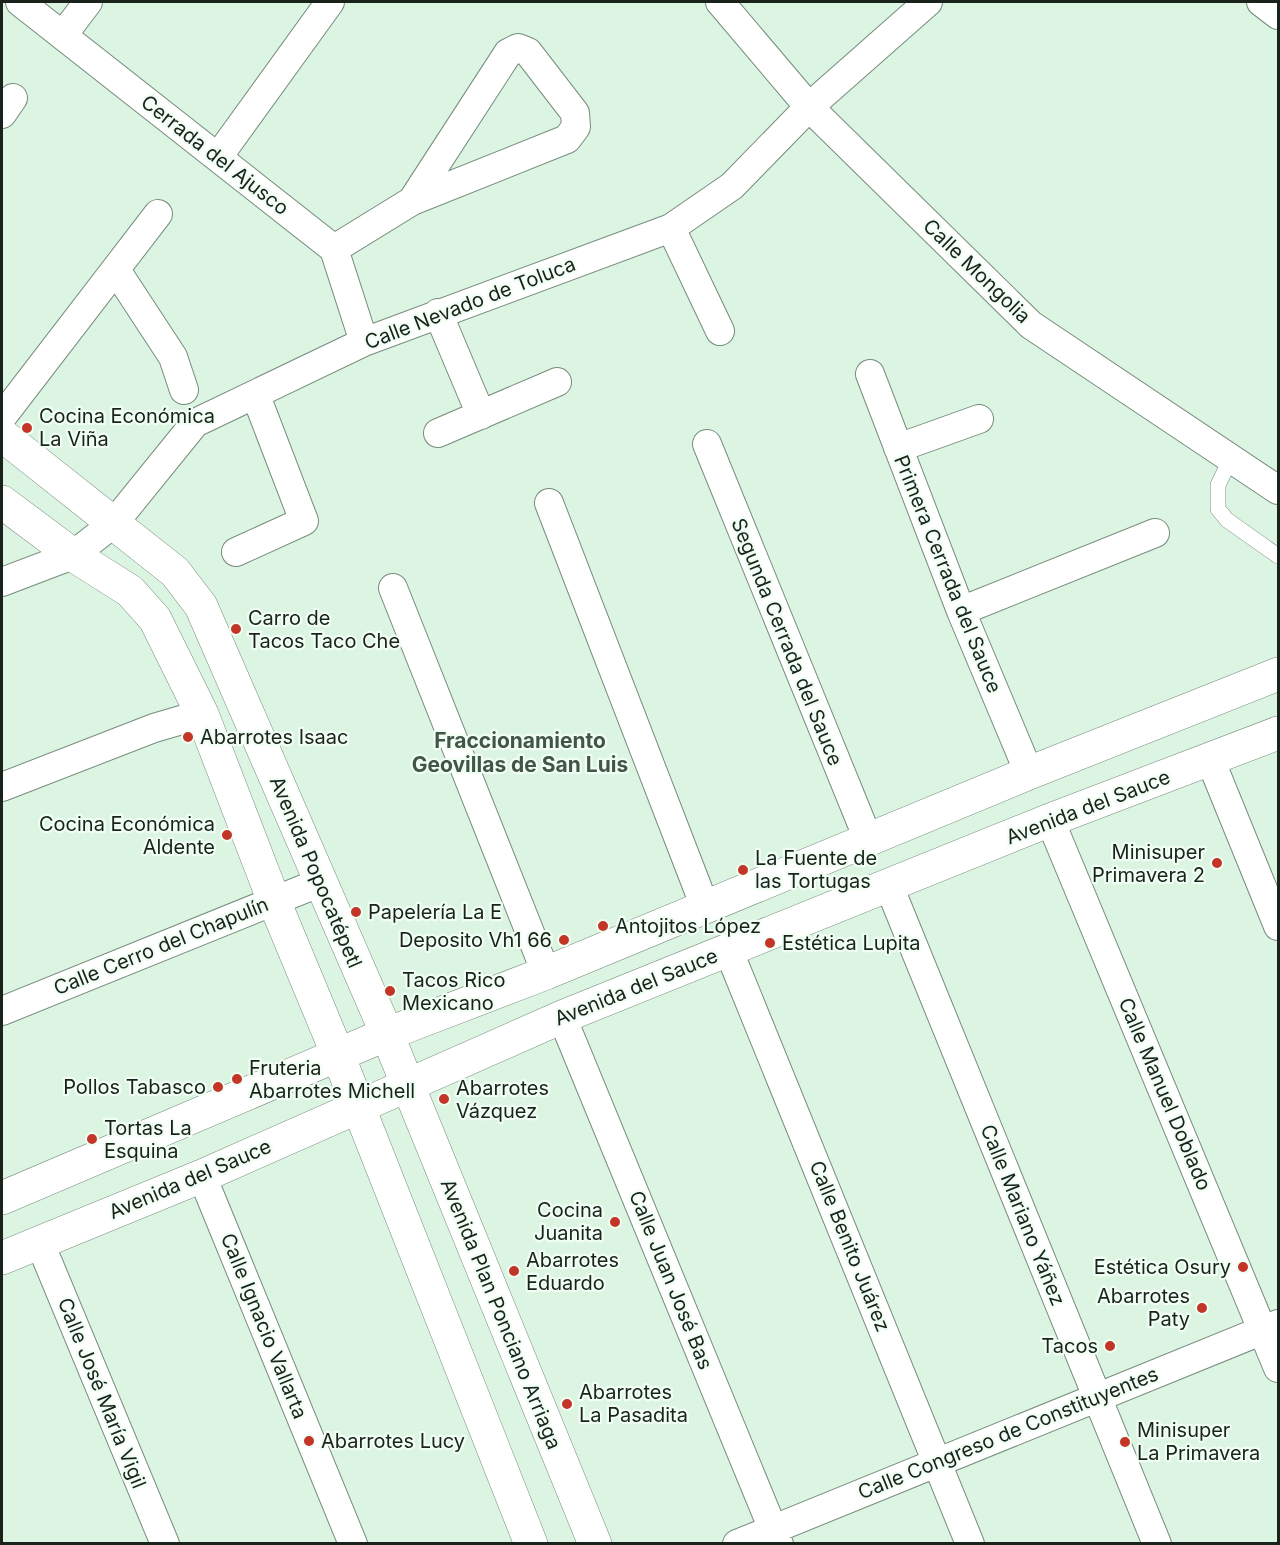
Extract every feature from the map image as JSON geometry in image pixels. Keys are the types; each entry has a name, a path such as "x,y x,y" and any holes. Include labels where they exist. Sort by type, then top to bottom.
{"main road":[{"name":"Avenida Popocatépetl","path":"2,435 175,572 201,606 387,1034 406,1084"},
{"path":"2,502 73,555 129,591 155,619 202,714 274,901 338,1055 531,1544"},
{"path":"2,1198 387,1034 546,973 1029,773 1278,674"},
{"name":"Avenida del Sauce","path":"2,1258 202,1176 357,1105 562,1017 1050,820 1278,733"},
{"name":"Avenida Plan Ponciano Arriaga","path":"406,1084 595,1544"}],"street":[{"name":"Cerrada del Ajusco","path":"20,2 334,249"},
{"path":"63,35 88,2"},
{"path":"218,157 330,2"},
{"name":"Calle Mongolia","path":"720,2 809,107 1031,325 1278,490"},
{"name":"Calle Nevado de Toluca","path":"2,582 73,555 114,524 195,423 256,396 364,342 671,228 732,186 809,107 928,2"},
{"path":"1261,2 1278,15"},
{"path":"364,342 334,249 412,201 567,139 576,127 575,113 528,52 518,48 508,53 412,201"},
{"path":"2,417 158,214"},
{"path":"671,228 720,330"},
{"path":"116,270 174,357 184,390"},
{"path":"438,313 481,415"},
{"name":"Primera Cerrada del Sauce","path":"870,374 961,611 1029,773"},
{"path":"438,433 557,382"},
{"path":"236,552 303,521 256,396"},
{"path":"898,448 979,419"},
{"name":"Segunda Cerrada del Sauce","path":"707,444 868,839"},
{"path":"549,503 705,907"},
{"path":"961,611 1155,533"},
{"path":"393,588 546,973"},
{"path":"2,787 154,728 202,714"},
{"path":"1209,759 1278,926"},
{"name":"Calle Manuel Doblado","path":"1050,820 1271,1327 1278,1368"},
{"name":"Calle Cerro del Chapulín","path":"2,1011 321,882"},
{"name":"Calle Mariano Yáñez","path":"889,886 1156,1544"},
{"name":"Calle Benito Juárez","path":"728,949 939,1462 970,1544"},
{"name":"Calle Juan José Bas","path":"562,1017 776,1536"},
{"name":"Calle Ignacio Vallarta","path":"202,1176 353,1544"},
{"name":"Calle José María Vigil","path":"40,1243 165,1544"},
{"name":"Calle Congreso de Constituyentes","path":"737,1544 776,1536 939,1462 1271,1327"}],"lane":[{"path":"1231,458 1218,486 1218,509 1227,520 1278,556"}],"place":[{"name":"Cocina Económica La Viña","path":"27,428"},
{"name":"Carro de Tacos Taco Che","path":"236,629"},
{"name":"Abarrotes Isaac","path":"188,737"},
{"name":"Cocina Económica Aldente","path":"227,835"},
{"name":"Minisuper Primavera 2","path":"1217,863"},
{"name":"La Fuente de las Tortugas","path":"743,870"},
{"name":"Papelería La E","path":"356,912"},
{"name":"Antojitos López","path":"603,926"},
{"name":"Deposito Vh1 66","path":"564,940"},
{"name":"Estética Lupita","path":"770,943"},
{"name":"Tacos Rico Mexicano","path":"390,991"},
{"name":"Fruteria Abarrotes Michell","path":"237,1079"},
{"name":"Pollos Tabasco","path":"218,1087"},
{"name":"Abarrotes Vázquez","path":"444,1099"},
{"name":"Tortas La Esquina","path":"92,1139"},
{"name":"Cocina Juanita","path":"615,1222"},
{"name":"Estética Osury","path":"1243,1267"},
{"name":"Abarrotes Eduardo","path":"514,1271"},
{"name":"Abarrotes Paty","path":"1202,1308"},
{"name":"Tacos","path":"1110,1346"},
{"name":"Abarrotes La Pasadita","path":"567,1404"},
{"name":"Abarrotes Lucy","path":"309,1441"},
{"name":"Minisuper La Primavera","path":"1125,1442"}],"district":[{"name":"Fraccionamiento Geovillas de San Luis","path":"520,752"}]}
